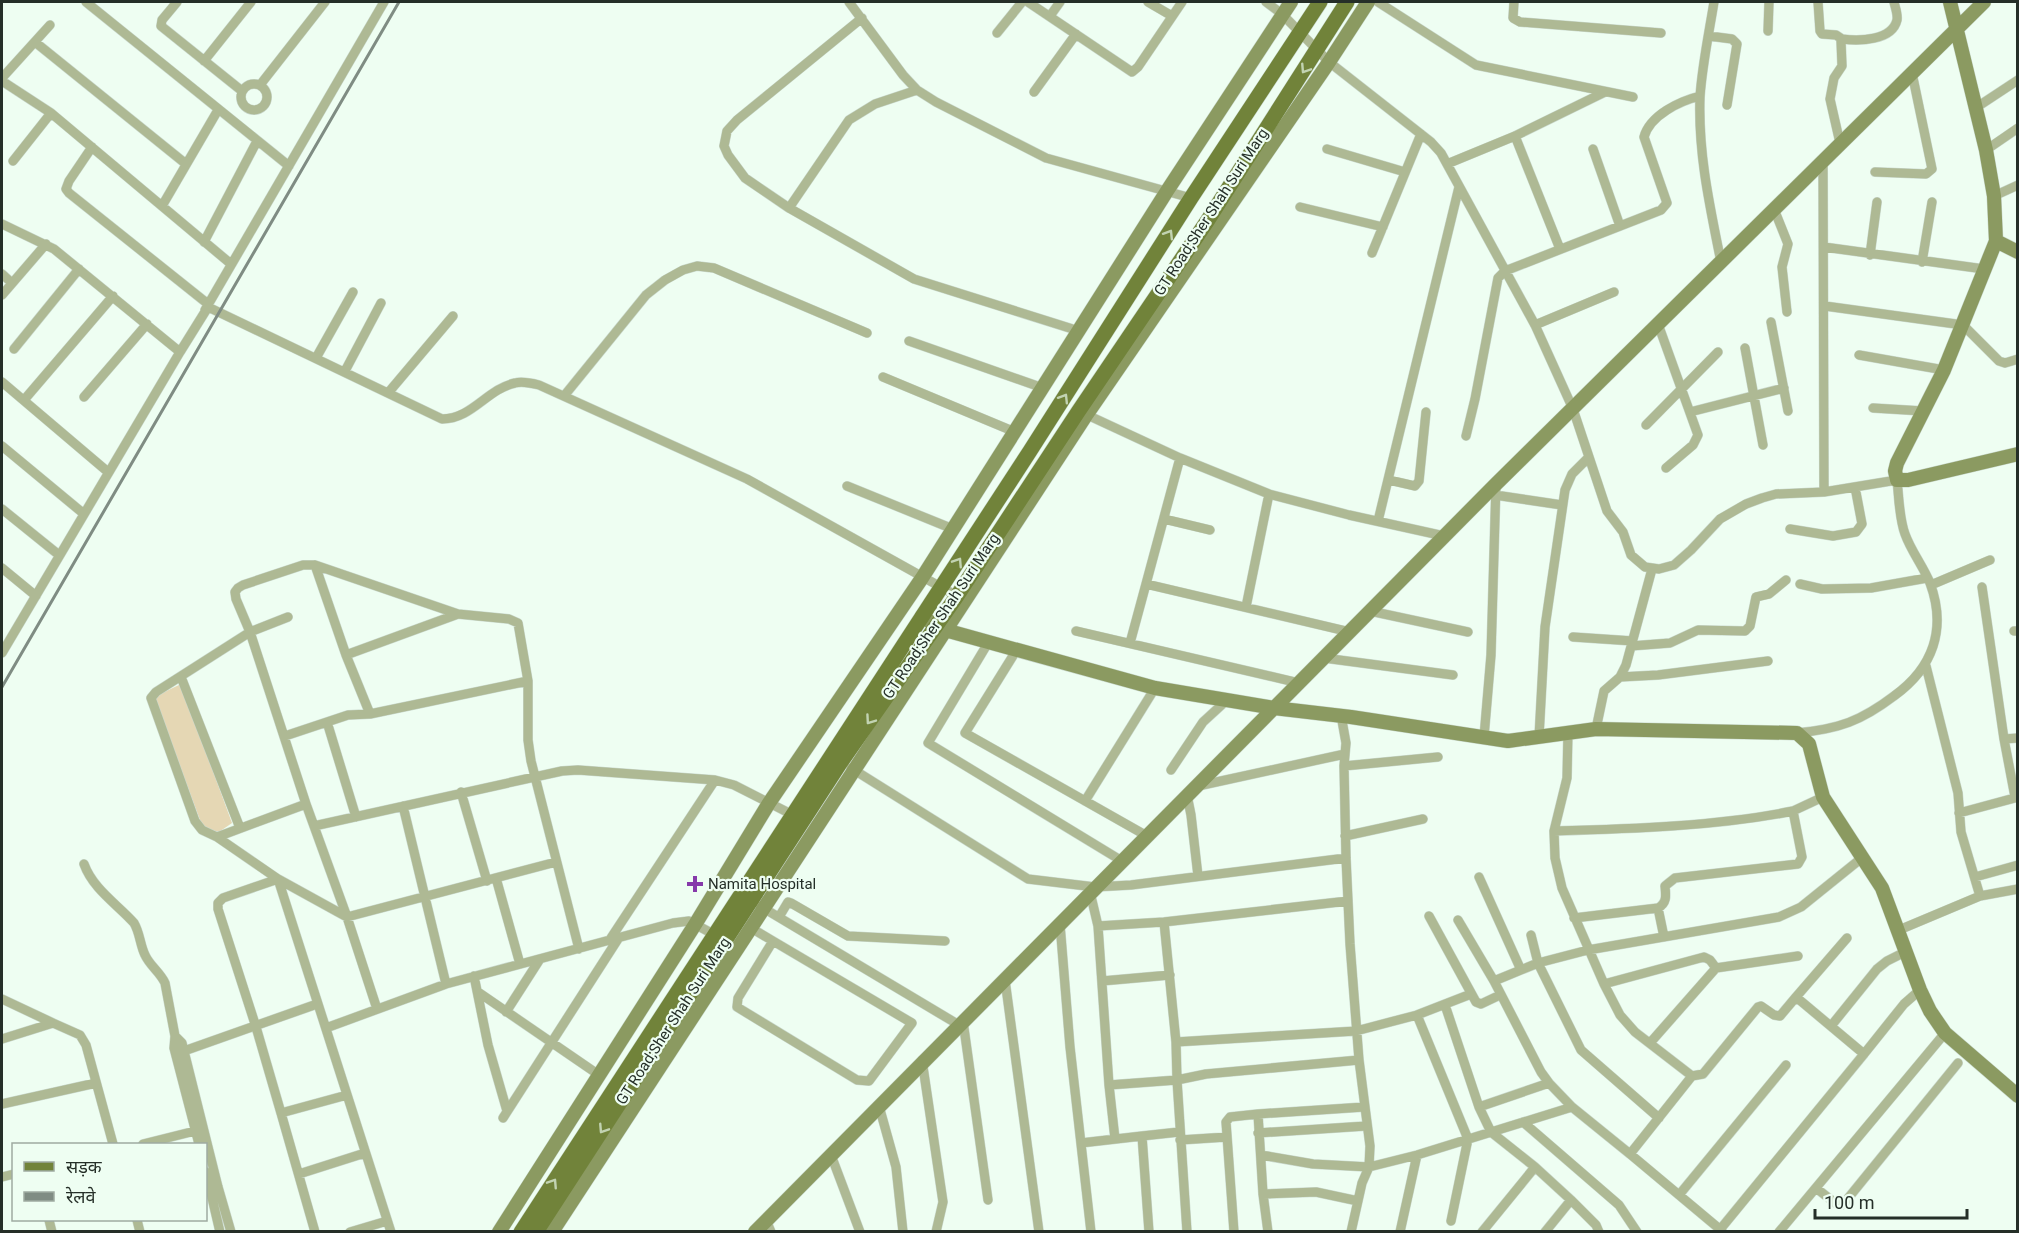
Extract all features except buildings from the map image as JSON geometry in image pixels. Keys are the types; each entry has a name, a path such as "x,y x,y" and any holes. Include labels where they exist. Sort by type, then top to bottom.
{"main road":[{"name":"GT Road;Sher Shah Suri Marg","path":"521,1232 1320,2"},
{"name":"GT Road;Sher Shah Suri Marg","path":"536,1232 758,905 847,766 940,628 957,596 1082,413 1208,220 1347,2"}],"street":[{"path":"86,2 289,166"},
{"path":"177,2 162,20 161,26 242,91"},
{"path":"204,61 251,2"},
{"path":"260,85 325,2"},
{"path":"2,653 384,2"},
{"path":"849,2 903,75 917,90 936,102 1046,158 1191,198"},
{"path":"997,33 1018,4 1022,2"},
{"path":"1028,2 1132,72 1138,67 1182,2"},
{"path":"1050,16 1060,2"},
{"path":"1148,2 1172,16"},
{"path":"1266,2 1282,14 1329,62 1431,142 1447,164 1535,325 1573,409 1603,504 1623,532 1631,555 1645,567 1659,569 1674,565 1720,519 1746,504 1776,494 1824,492 1908,480 2018,454"},
{"path":"500,1232 696,923 769,803 922,578 1167,191 1291,2"},
{"path":"940,628 1082,413 1329,62 1368,2"},
{"path":"1378,2 1476,65 1633,97"},
{"path":"1514,2 1513,18 1520,22 1661,33"},
{"path":"1714,2 1700,96 1701,153 1721,262"},
{"path":"1768,31 1769,2"},
{"path":"1818,2 1820,32 1851,40 1884,35 1896,23 1897,13 1894,2"},
{"path":"922,616 940,628 988,643 1155,688 1274,708 1341,715 1508,741 1596,729 1797,733 1828,730 1862,717 1901,692 1926,666 1934,648 1937,630 1936,609 1929,582 1904,533 1895,471 1944,370 1996,241 1994,196 1986,150 1950,2"},
{"path":"754,1232 769,1226 831,1155 922,1060 1005,980 1444,536 1496,490 1573,409 1774,208 1984,2"},
{"path":"862,18 737,120 727,131 724,146 734,165 745,178 789,208 914,279 1078,331"},
{"path":"50,25 2,80 51,113 231,264"},
{"path":"1034,92 1076,34"},
{"path":"1709,36 1732,39 1737,44 1727,105"},
{"path":"1840,143 1830,99 1833,78 1842,66 1840,45 1842,39"},
{"path":"34,42 186,164"},
{"path":"1875,172 1926,174 1932,169 1912,73"},
{"path":"1977,106 2018,80"},
{"path":"252,83 260,85 266,91 267,99 262,107 250,110 243,104 240,95 242,91 252,83"},
{"path":"789,208 849,120 875,104 917,90"},
{"path":"1447,164 1515,136 1605,92"},
{"path":"1466,436 1498,278 1505,271 1661,210 1667,203 1644,137 1645,133 1656,120 1672,108 1687,99 1700,96"},
{"path":"162,206 218,110"},
{"path":"13,161 51,113"},
{"path":"1986,150 2018,128"},
{"path":"1372,253 1421,134"},
{"path":"1515,136 1560,249"},
{"path":"204,242 257,141"},
{"path":"92,147 66,189 206,307 345,371 431,415 449,419 469,411 503,387 515,382 539,385 747,479 957,596"},
{"path":"1326,148 1406,172"},
{"path":"1593,149 1620,226"},
{"path":"1823,160 1824,492"},
{"path":"1994,196 2018,185"},
{"path":"1378,521 1459,187"},
{"path":"1870,255 1877,202"},
{"path":"1922,262 1932,202"},
{"path":"1300,207 1383,227"},
{"path":"1774,208 1788,244 1782,267 1787,312"},
{"path":"2,224 46,244 180,352"},
{"path":"1996,241 2018,252"},
{"path":"2,295 46,244"},
{"path":"1824,247 1984,269"},
{"path":"564,396 646,295 665,280 683,270 697,266 714,268 867,333"},
{"path":"14,349 79,269"},
{"path":"2,274 12,283"},
{"path":"316,358 353,292"},
{"path":"1535,325 1614,292"},
{"path":"24,400 113,296"},
{"path":"345,371 381,303"},
{"path":"1825,306 1963,325 1998,361 2005,363 2018,359"},
{"path":"388,393 453,316"},
{"path":"1771,322 1788,411"},
{"path":"84,396 147,324"},
{"path":"1658,324 1697,431 1697,438 1693,445 1666,468"},
{"path":"909,341 1043,388"},
{"path":"1745,348 1763,445"},
{"path":"1646,425 1718,352"},
{"path":"1858,355 1944,370"},
{"path":"883,376 1015,432"},
{"path":"2,382 108,472"},
{"path":"1690,412 1784,388"},
{"path":"1873,408 1923,411"},
{"path":"1389,480 1415,486 1419,481 1426,412"},
{"path":"1082,413 1180,458 1269,494 1348,515 1444,536"},
{"path":"2,446 84,513"},
{"path":"1130,644 1180,458"},
{"path":"1539,736 1545,627 1562,505 1568,481 1588,458"},
{"path":"847,486 953,529"},
{"path":"1790,529 1833,536 1856,532 1862,524 1855,487"},
{"path":"1496,490 1562,505"},
{"path":"1484,737 1491,655 1496,490"},
{"path":"1246,607 1269,494"},
{"path":"2,509 59,555"},
{"path":"1164,519 1210,530"},
{"path":"1800,584 1822,589 1865,589 1929,582 1990,560"},
{"path":"377,1009 306,804 250,632 236,599 235,592 238,588 303,565 315,565 458,614 514,620 520,627 528,681 528,740 534,776 579,949"},
{"path":"315,565 346,655 370,714"},
{"path":"2,568 36,596"},
{"path":"1596,729 1604,691 1620,677 1626,665 1652,569"},
{"path":"1573,638 1632,644 1670,643 1698,630 1745,631 1750,626 1756,597 1769,594 1786,580"},
{"path":"1146,584 1350,632"},
{"path":"1959,813 2016,797 2004,739 1982,587"},
{"path":"1370,611 1468,632"},
{"path":"346,655 458,614"},
{"path":"288,617 250,632 153,694 152,703 195,821 202,830 217,837 278,879 347,917 556,862"},
{"path":"1076,631 1299,683"},
{"path":"988,643 928,743 1122,861"},
{"path":"1017,651 965,734 1147,836"},
{"path":"1324,658 1453,675"},
{"path":"1620,677 1659,675 1768,661"},
{"path":"1926,666 1958,793 1961,832 1980,896"},
{"path":"181,677 240,828"},
{"path":"285,736 348,715 370,714 528,681"},
{"path":"1084,801 1155,688"},
{"path":"1171,770 1203,722 1227,700"},
{"path":"1341,715 1346,743 1345,836 1356,1031 1370,1146 1369,1167 1362,1183 1351,1232"},
{"path":"327,722 356,817"},
{"path":"1568,732 1567,778 1554,831 1554,851 1562,888 1588,950 1620,1015 1635,1032 1692,1076"},
{"path":"1797,733 1809,744 1823,797 1882,888 1905,952 1930,1011 1945,1033 2018,1096"},
{"path":"2004,739 2018,738"},
{"path":"1192,790 1345,754"},
{"path":"1344,766 1438,757"},
{"path":"847,766 1028,879 1093,890 1346,858"},
{"path":"314,826 534,776 578,770 715,780 734,785 793,815"},
{"path":"474,976 505,1114 715,780"},
{"path":"1192,790 1191,814 1198,876"},
{"path":"461,792 520,964"},
{"path":"1554,831 1753,818 1793,811 1823,797"},
{"path":"217,837 306,804"},
{"path":"403,806 446,984"},
{"path":"1574,918 1658,908 1665,901 1665,886 1675,878 1798,864 1802,857 1793,811"},
{"path":"1345,836 1423,819"},
{"path":"1494,981 1539,963 1588,950 1791,913 1863,857"},
{"path":"84,864 87,874 96,885 129,916 138,930 146,957 165,983 175,1036 174,1047 199,1143"},
{"path":"1975,877 2018,865"},
{"path":"1479,877 1521,970"},
{"path":"278,879 391,1232"},
{"path":"278,879 223,898 218,903 218,909 256,1027 315,1232"},
{"path":"1899,930 1980,896 2018,889"},
{"path":"1093,890 1098,926 1115,1139"},
{"path":"1098,926 1164,922 1348,901"},
{"path":"779,917 788,903 791,903 848,936 945,940"},
{"path":"552,1232 751,928 758,905 961,1023"},
{"path":"1658,908 1664,937"},
{"path":"1429,915 1471,994 1479,1004 1500,995"},
{"path":"1458,920 1549,1083 1572,1107 1720,1231 1904,1004 1920,990"},
{"path":"326,1028 446,984 682,921 696,923 715,935"},
{"path":"1164,922 1176,1042 1187,1232"},
{"path":"1060,924 1091,1232"},
{"path":"751,928 912,1023 869,1080 857,1080 737,1006 738,998 773,941"},
{"path":"827,946 837,931"},
{"path":"1531,935 1539,963 1581,1050 1659,1118"},
{"path":"1630,1154 1692,1076 1703,1074 1758,1007 1765,1008 1777,1016 1784,1012 1847,938"},
{"path":"1832,1026 1877,969 1905,952"},
{"path":"1650,1043 1716,968 1798,956"},
{"path":"1604,984 1704,957 1710,960 1716,968"},
{"path":"506,1012 540,959"},
{"path":"1102,981 1170,975"},
{"path":"1005,980 1039,1232"},
{"path":"478,993 599,1075"},
{"path":"1176,1042 1356,1031 1417,1015 1471,994"},
{"path":"1796,997 1864,1053"},
{"path":"2,999 80,1035 87,1045 113,1143"},
{"path":"184,1051 317,1004"},
{"path":"1445,1005 1479,1107 1491,1132 1535,1167 1571,1200 1596,1225 1599,1232"},
{"path":"1417,1015 1468,1139 1451,1221"},
{"path":"2,1039 53,1023"},
{"path":"961,1023 988,1200"},
{"path":"1779,1232 1945,1033"},
{"path":"175,1036 182,1043 231,1232"},
{"path":"922,1060 943,1202 936,1232"},
{"path":"1109,1085 1359,1060"},
{"path":"1816,1188 1835,1203 1842,1205 1958,1063"},
{"path":"1679,1195 1786,1065"},
{"path":"2,1104 96,1083"},
{"path":"1479,1107 1549,1083"},
{"path":"281,1113 347,1095"},
{"path":"879,1107 896,1167 903,1232"},
{"path":"1234,1232 1226,1122 1230,1116 1364,1107"},
{"path":"1260,1155 1313,1164 1369,1167 1417,1155 1572,1107"},
{"path":"1257,1114 1268,1232"},
{"path":"1522,1122 1619,1205 1637,1232"},
{"path":"1258,1133 1366,1126"},
{"path":"147,1143 195,1131"},
{"path":"1081,1143 1142,1136 1227,1137"},
{"path":"1142,1136 1149,1232"},
{"path":"299,1174 366,1153"},
{"path":"831,1155 860,1232"},
{"path":"1400,1232 1417,1155"},
{"path":"1482,1232 1535,1167"},
{"path":"207,1176 220,1232"},
{"path":"1263,1194 1316,1192 1359,1201"},
{"path":"1545,1232 1571,1200"},
{"path":"350,1232 387,1221"}],"shaded area":[{"path":"181,684 232,823 219,832 203,828 154,697"}],"railway":[{"path":"2,687 399,2"}],"place":[{"name":"Namita Hospital","path":"695,884"}]}
